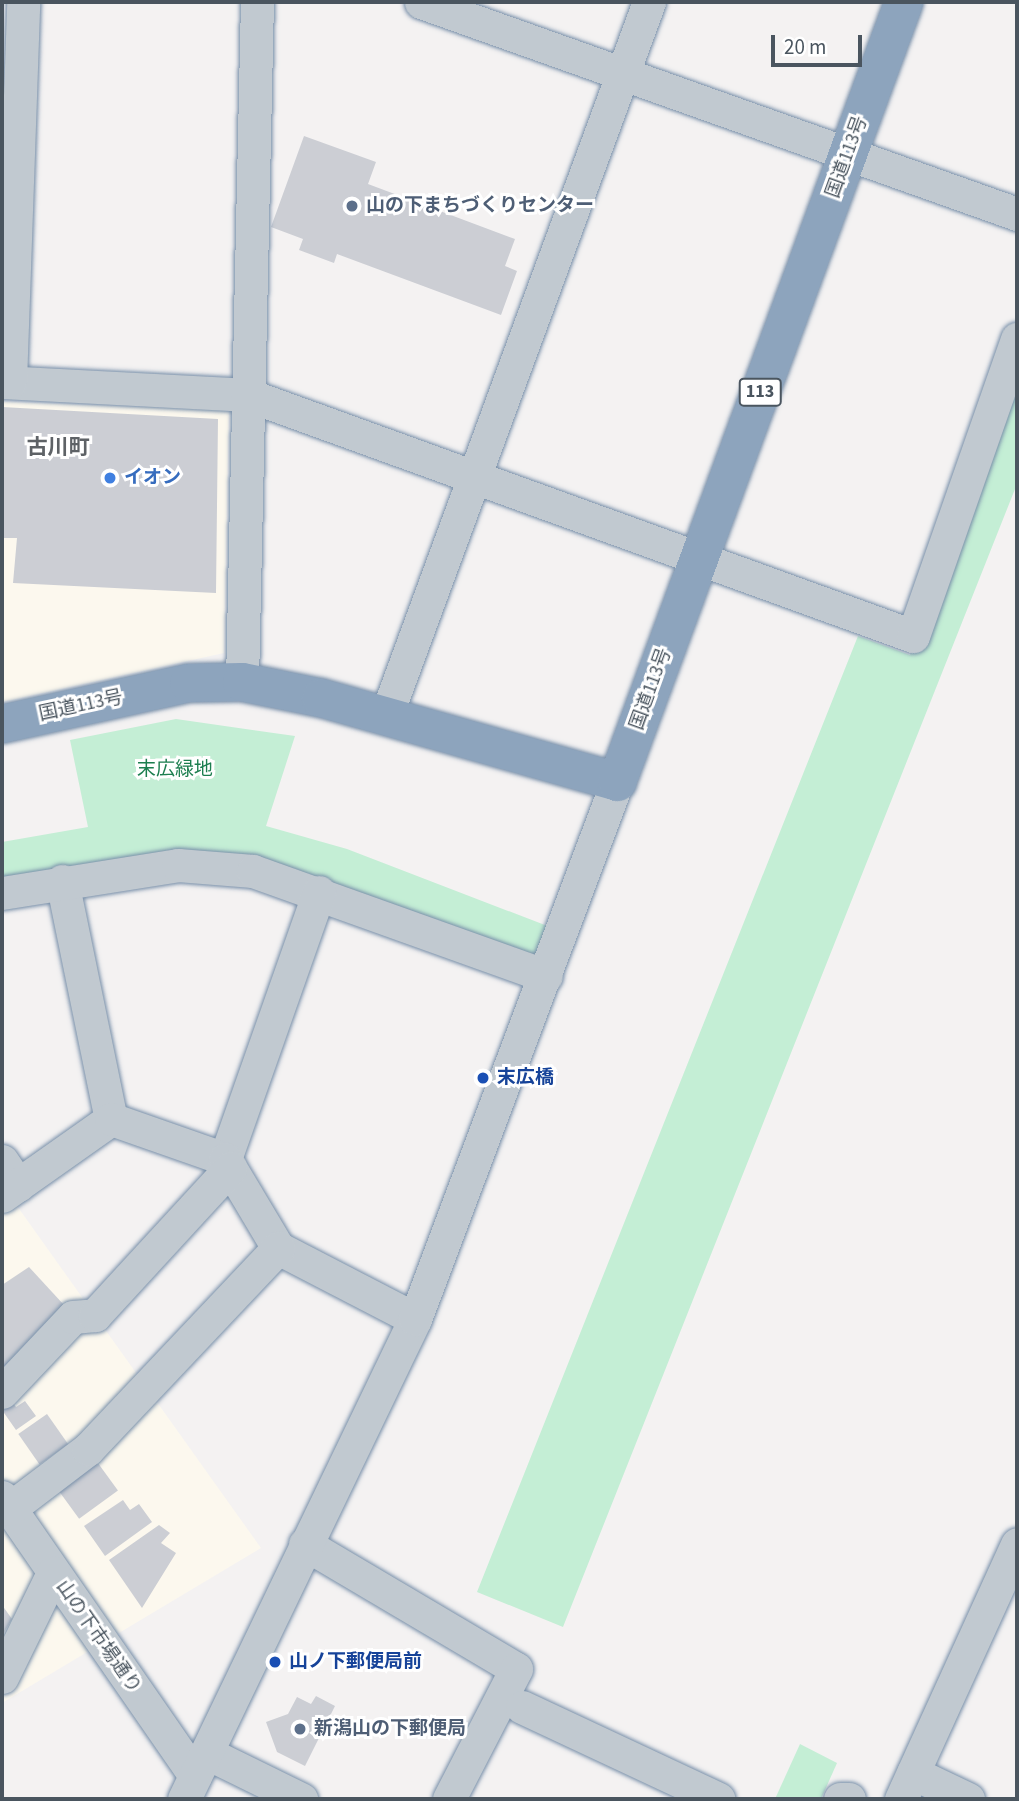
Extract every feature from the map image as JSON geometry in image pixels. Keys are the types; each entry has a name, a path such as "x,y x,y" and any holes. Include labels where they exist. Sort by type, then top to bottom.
{"highway":[{"name":"国道113号","path":"2,724 189,683 242,682 386,716 617,782 904,2"}],"street":[{"path":"23,2 6,382 248,395 701,556 913,636 1017,340"},
{"path":"242,682 257,2"},
{"path":"421,2 472,11 621,77 1017,214"},
{"path":"386,716 649,2"},
{"path":"302,1799 195,1784 305,1544 415,1319 617,782"},
{"path":"2,893 62,881 178,865 253,871 319,892 545,976"},
{"path":"62,881 111,1119"},
{"path":"2,1392 73,1317 95,1315 228,1163 319,892"},
{"path":"111,1119 228,1163 278,1248 415,1319"},
{"path":"7,1181 111,1119"},
{"path":"6,1503 88,1449 278,1248"},
{"name":"山の下市場通り","path":"6,1503 195,1784"},
{"path":"305,1544 516,1669 450,1799"},
{"path":"968,1799 907,1786 1017,1544"},
{"path":"2,1677 53,1573"},
{"path":"522,1707 718,1799"},
{"path":"840,1799 849,1799"}],"shaded area":[{"name":"イオン","path":"2,402 229,410 224,653 2,702"},
{"path":"2,1185 261,1548 2,1703"}],"green space":[{"path":"1017,356 1017,484 563,1627 477,1592 858,636 910,655"},
{"name":"末広緑地","path":"176,719 295,736 266,826 347,849 563,932 546,976 253,871 2,893 2,842 88,827 70,740"},
{"path":"800,1744 837,1763 821,1799 775,1799"}],"building":[{"name":"山の下まちづくりセンター","path":"304,136 376,162 368,184 515,239 505,266 517,271 501,315 337,254 334,263 299,250 303,239 271,227"},
{"name":"イオン","path":"2,407 218,419 216,593 13,583 17,538 2,538"},
{"path":"29,1267 64,1305 2,1370 2,1285"},
{"path":"11,1400 16,1407 25,1401 36,1416 16,1430 2,1410"},
{"path":"47,1414 68,1444 40,1464 18,1434"},
{"path":"95,1459 118,1491 79,1519 56,1487"},
{"path":"123,1500 130,1510 139,1504 152,1522 105,1556 84,1526"},
{"path":"159,1525 170,1533 161,1543 176,1553 142,1608 109,1560"},
{"path":"2,1605 12,1619 2,1636"},
{"path":"316,1696 335,1706 305,1766 277,1752 266,1722 288,1714 297,1697 311,1704"}],"place":[{"name":"山の下まちづくりセンター","path":"352,206"},
{"name":"イオン","path":"110,478"},
{"name":"末広橋","path":"483,1078"},
{"name":"山ノ下郵便局前","path":"275,1662"},
{"name":"新潟山の下郵便局","path":"300,1729"}],"district":[{"name":"古川町","path":"58,447"}]}
